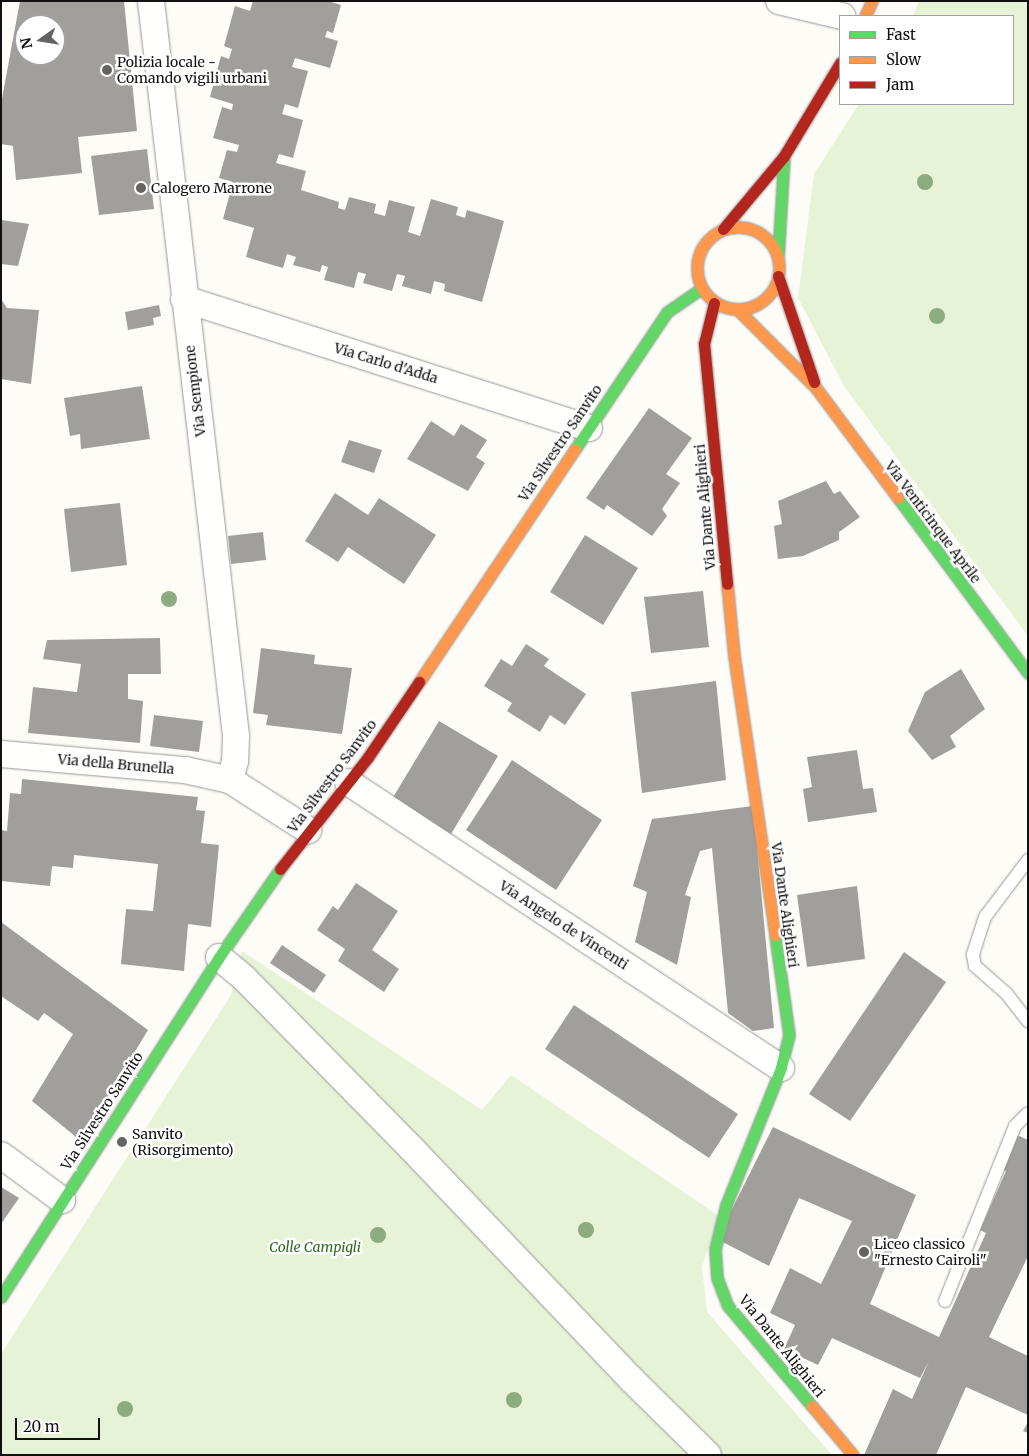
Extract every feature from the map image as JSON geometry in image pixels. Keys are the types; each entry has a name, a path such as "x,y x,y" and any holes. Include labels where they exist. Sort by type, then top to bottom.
{"main road":[{"path":"865,15 872,1"},
{"path":"784,156 778,276 773,290 764,300 737,309 714,303 702,288 697,261 711,236 723,229 784,156 839,65"},
{"path":"723,229 750,228 772,244 778,257"},
{"name":"Via Venticinque Aprile","path":"778,276 816,388"},
{"name":"Via Silvestro Sanvito","path":"1,1297 219,957 308,830 368,757 667,312 702,288"},
{"name":"Via Dante Alighieri","path":"714,303 704,344 734,656 788,1035 781,1068 726,1205 715,1249 717,1278 728,1306 852,1455"},
{"name":"Via Venticinque Aprile","path":"737,309 816,388 1028,673"}],"street":[{"name":"Via Sempione","path":"151,1 236,736 235,761 230,780"},
{"path":"779,1 839,15"},
{"name":"Via Carlo d'Adda","path":"184,299 589,428"},
{"name":"Via della Brunella","path":"1,754 186,770 230,780 308,830"},
{"name":"Via Angelo de Vincenti","path":"348,782 781,1068"},
{"path":"219,957 244,978 405,1141 630,1379 708,1455"},
{"path":"1,1155 62,1200"}],"lane":[{"path":"1028,860 985,917 973,955 975,966 1006,993 1028,1021"},
{"path":"944,1301 1015,1126 1028,1113"}],"green space":[{"path":"919,1 1028,1 1028,636 844,386 798,298 814,174 858,105 1014,105 1014,15 913,15"},
{"name":"Colle Campigli","path":"242,951 482,1110 511,1075 719,1216 702,1267 707,1312 832,1455 1,1455 1,1354 231,995"}],"building":[{"path":"20,1 124,1 137,131 78,137 82,173 16,180 13,146 1,144 1,104 15,28 15,65 65,65 65,15 17,15"},
{"path":"253,1 328,1 341,5 333,33 327,31 325,37 338,41 330,68 295,58 292,67 308,71 298,108 285,104 282,114 303,120 293,158 279,154 276,163 306,171 301,190 339,202 338,208 345,210 349,197 376,204 374,213 385,216 389,200 415,207 408,232 420,236 431,199 458,207 456,215 465,218 467,210 504,221 482,302 444,291 445,284 434,281 431,294 402,286 405,276 397,274 392,291 363,283 366,274 358,272 354,288 324,280 328,267 322,265 320,272 293,265 296,257 287,254 283,268 246,257 254,228 223,219 233,182 219,178 227,150 237,152 239,145 213,138 222,107 232,110 233,104 210,97 221,56 229,59 232,49 224,46 235,6 250,11"},
{"path":"147,149 154,209 99,215 91,156"},
{"path":"1,220 29,224 18,266 1,264"},
{"path":"1,299 7,308 39,310 31,384 1,379"},
{"path":"159,305 161,316 153,318 154,325 128,330 125,312"},
{"path":"142,386 150,439 81,449 80,434 70,436 64,398"},
{"path":"649,408 692,438 666,474 680,483 662,509 667,516 652,536 607,505 604,510 586,498"},
{"path":"431,421 454,436 461,424 487,440 476,457 485,463 468,491 407,459"},
{"path":"349,440 382,450 374,473 341,462"},
{"path":"826,481 834,494 840,491 860,517 839,532 839,540 803,556 778,559 774,526 782,524 778,501"},
{"path":"335,493 368,515 379,498 436,535 404,584 348,547 338,562 305,541"},
{"path":"120,503 127,565 71,572 64,509"},
{"path":"263,532 266,560 231,564 228,536"},
{"path":"585,535 638,568 603,625 550,592"},
{"path":"703,591 709,647 651,653 644,597"},
{"path":"160,638 161,674 128,674 128,699 143,701 140,743 28,733 33,687 77,692 81,664 43,659 47,640"},
{"path":"526,644 549,659 544,666 586,694 565,725 550,715 540,732 507,711 512,703 484,686 501,659 512,666"},
{"path":"261,648 315,655 314,664 352,668 342,734 266,725 268,715 253,713"},
{"path":"961,669 985,709 950,736 956,747 932,760 908,731 925,692"},
{"path":"716,681 726,780 642,793 631,692"},
{"path":"154,715 203,721 199,752 150,746"},
{"path":"439,721 498,756 451,834 392,799"},
{"path":"857,750 863,789 873,788 877,812 808,822 803,789 812,787 807,757"},
{"path":"512,760 602,820 556,890 466,830"},
{"path":"22,779 198,797 196,810 205,811 201,843 219,845 211,927 188,924 184,971 121,964 126,909 153,911 158,864 74,855 73,868 52,866 50,886 1,881 1,830 7,831 10,793 21,794"},
{"path":"753,806 774,1028 753,1031 728,1013 712,848 700,851 685,895 691,897 677,965 635,942 647,892 633,886 652,819"},
{"path":"356,883 398,911 372,950 399,969 384,992 338,961 345,949 317,930 333,906 338,910"},
{"path":"857,886 865,959 807,967 797,895"},
{"path":"1,922 148,1030 81,1141 32,1101 73,1034 44,1013 38,1021 1,996"},
{"path":"282,945 326,975 314,993 270,963"},
{"path":"904,952 946,982 850,1121 809,1094"},
{"path":"574,1005 738,1114 709,1158 545,1049"},
{"path":"773,1127 916,1195 870,1304 939,1337 986,1233 980,1230 1006,1171 1000,1168 1015,1134 1028,1140 1028,1256 989,1337 1028,1356 1028,1415 966,1387 936,1455 864,1455 893,1389 912,1399 929,1361 920,1378 832,1338 818,1365 784,1349 795,1325 770,1313 790,1268 821,1284 852,1221 799,1198 769,1266 717,1239"},
{"path":"1,1187 19,1198 1,1224"},
{"path":"1028,1422 1028,1433 1023,1431"}],"traffic: fast":[{"path":"778,257 784,156"},
{"path":"575,449 667,312 702,288"},
{"path":"898,498 1028,673"},
{"path":"1,1297 219,957 280,869"},
{"path":"775,935 789,1035 781,1068 726,1205 715,1249 717,1278 728,1306 812,1406"}],"traffic: slow":[{"path":"865,15 872,1"},
{"path":"738,227 754,230 767,239 776,252 779,268 776,284 767,297 754,306 738,309 722,306 709,297 700,284 697,268 700,252 709,239 722,230 738,227"},
{"path":"737,309 816,388 898,498"},
{"path":"419,682 575,449"},
{"path":"727,584 734,656 775,935"},
{"path":"812,1406 853,1455"}],"traffic: jam":[{"path":"723,229 784,156 839,65"},
{"path":"778,276 814,382"},
{"path":"714,303 704,344 727,584"},
{"path":"280,869 368,757 419,682"}],"place":[{"name":"Polizia locale - Comando vigili urbani","path":"107,70"},
{"name":"Calogero Marrone","path":"141,188"},
{"name":"Sanvito (Risorgimento)","path":"122,1142"},
{"name":"Liceo classico \"Ernesto Cairoli\"","path":"864,1252"}]}
